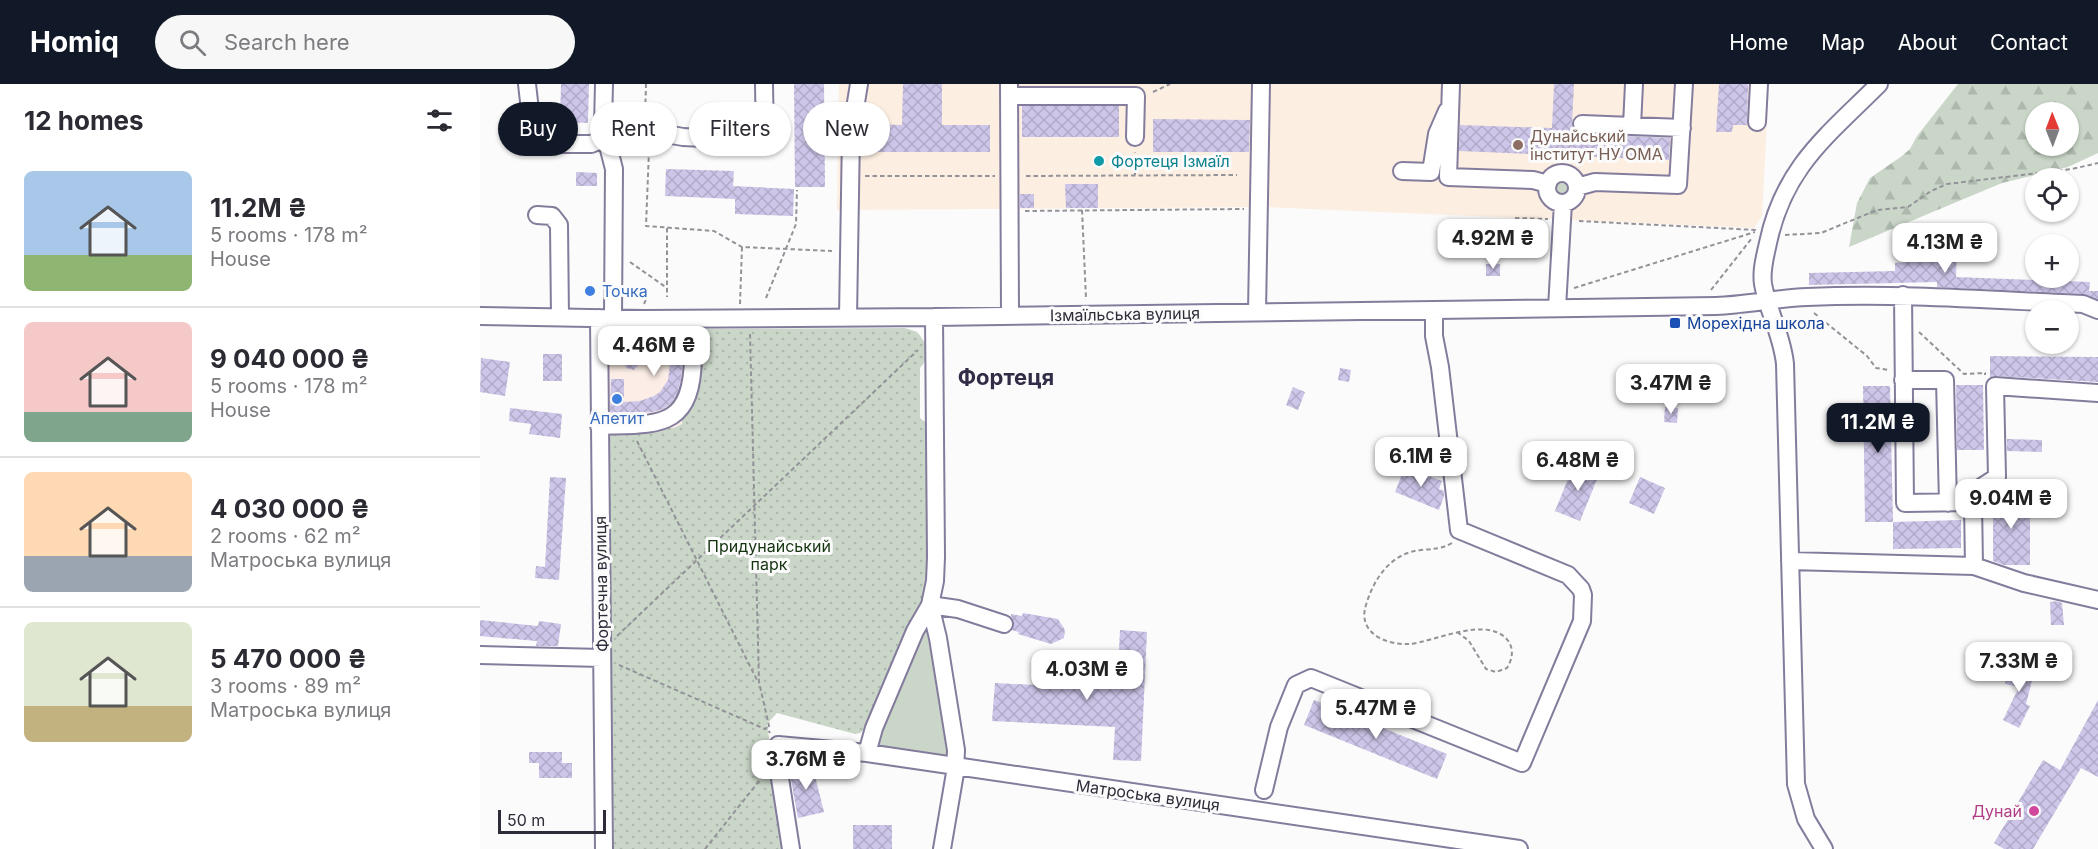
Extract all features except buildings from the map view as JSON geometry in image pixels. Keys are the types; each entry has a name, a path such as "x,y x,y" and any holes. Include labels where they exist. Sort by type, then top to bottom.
{"street":[{"path":"527,84 531,119 552,144 583,145 590,143"},
{"name":"Фортечна вулиця","path":"604,84 604,102"},
{"path":"677,136 765,141 764,84"},
{"path":"848,318 851,133 859,84"},
{"path":"1257,312 1261,84"},
{"path":"1451,84 1448,177 1533,180 1548,184"},
{"path":"1632,126 1634,84"},
{"path":"1577,187 1573,178 1566,174 1553,177 1548,184 1551,197 1563,202 1571,199 1577,187 1595,182 1678,185 1684,84"},
{"path":"1757,122 1759,84"},
{"path":"1824,849 1806,819 1796,784 1785,364 1781,337 1764,285 1763,267 1772,225 1787,188 1807,157 1879,84"},
{"path":"1010,316 1009,90 1136,96 1136,137"},
{"path":"1402,171 1431,172 1439,127 1445,113 1450,108"},
{"path":"1582,124 1682,128"},
{"name":"Фортечна вулиця","path":"604,849 599,426 614,169 611,156"},
{"path":"1557,308 1563,202"},
{"path":"537,215 552,216 559,225 560,317"},
{"path":"1903,295 1905,503 1973,502"},
{"name":"Ізмаїльська вулиця","path":"480,316 848,318 1434,310 1743,305 1804,297 1903,295 2083,304 2098,310"},
{"path":"1264,790 1279,727 1296,685 1311,678 1522,763 1580,630 1582,595 1577,583 1558,570 1459,530 1440,367 1434,336 1434,310"},
{"path":"867,753 874,728 915,631 930,605 935,581 934,317"},
{"path":"599,426 655,424 664,421 684,403 692,386 693,357"},
{"path":"1903,375 1945,380 1948,503"},
{"path":"1974,566 1973,502 1977,490 1996,477 1995,387 2098,393"},
{"path":"1790,561 1974,566 2024,582 2098,600"},
{"path":"930,605 958,609 1004,624"},
{"path":"930,605 956,744 956,766 942,849"},
{"path":"480,655 602,658"},
{"path":"777,752 791,849"},
{"name":"Матроська вулиця","path":"777,752 867,753 1519,849"}],"path":[{"path":"645,102 646,84"},
{"path":"1153,92 1170,84"},
{"path":"1136,137 1136,175"},
{"path":"649,156 646,226 714,231 742,247 849,252"},
{"path":"1781,234 1821,233 1877,210 1908,207 1930,191 1947,184 2072,169 2098,163"},
{"path":"1025,176 1237,175"},
{"path":"850,176 994,176"},
{"path":"766,298 796,224 797,190"},
{"path":"1010,211 1259,209"},
{"path":"1082,210 1086,298"},
{"path":"1515,218 1558,220"},
{"path":"1569,220 1761,230"},
{"path":"667,228 667,297"},
{"path":"1711,290 1745,245 1761,230"},
{"path":"1567,290 1761,230"},
{"path":"740,307 742,247"},
{"path":"623,258 667,288"},
{"path":"644,307 647,297"},
{"path":"1810,309 1867,356 1876,368 1903,375"},
{"path":"1904,318 1964,374 1985,374 1986,387 1995,387"},
{"path":"705,849 777,752 767,728 769,726 759,682 750,334"},
{"path":"611,642 918,350"},
{"path":"630,425 759,682"},
{"path":"1457,632 1469,640 1486,669 1496,672 1507,668 1512,655 1511,646 1501,634 1479,630 1457,632 1409,644 1388,641 1372,633 1367,627 1364,611 1376,582 1391,562 1410,551 1443,548 1456,538 1459,530"},
{"path":"602,658 767,728"}],"shaded area":[{"path":"839,84 1769,84 1762,216 1754,228 1267,207 837,210 838,156 890,156 890,102 839,102"},
{"path":"699,329 698,377 682,424 674,428 606,429 606,356 615,337 635,330"}],"green space":[{"path":"1958,84 2098,84 2098,153 2064,168 2025,168 2025,177 2002,183 1849,247 1857,203 1870,178 1910,149 1917,136"},
{"path":"1562,178 1569,181 1572,188 1569,195 1562,198 1555,195 1552,188 1555,181"},
{"name":"Придунайський парк","path":"905,328 917,332 927,350 926,359 920,368 920,418 929,425 929,567 921,602 869,726 855,734 777,713 767,724 785,849 614,849 606,429 674,428 682,424 682,414 698,377 699,329"},
{"path":"924,629 929,629 949,758 877,749 875,738"}],"place":[{"name":"Дунайський інститут НУ ОМА","path":"1518,145"},
{"name":"Фортеця Ізмаїл","path":"1099,161"},
{"name":"Точка","path":"590,291"},
{"name":"Морехідна школа","path":"1675,323"},
{"name":"Апетит","path":"617,399"},
{"name":"Дунай","path":"2034,811"}],"district":[{"name":"Фортеця","path":"1006,377"}]}
